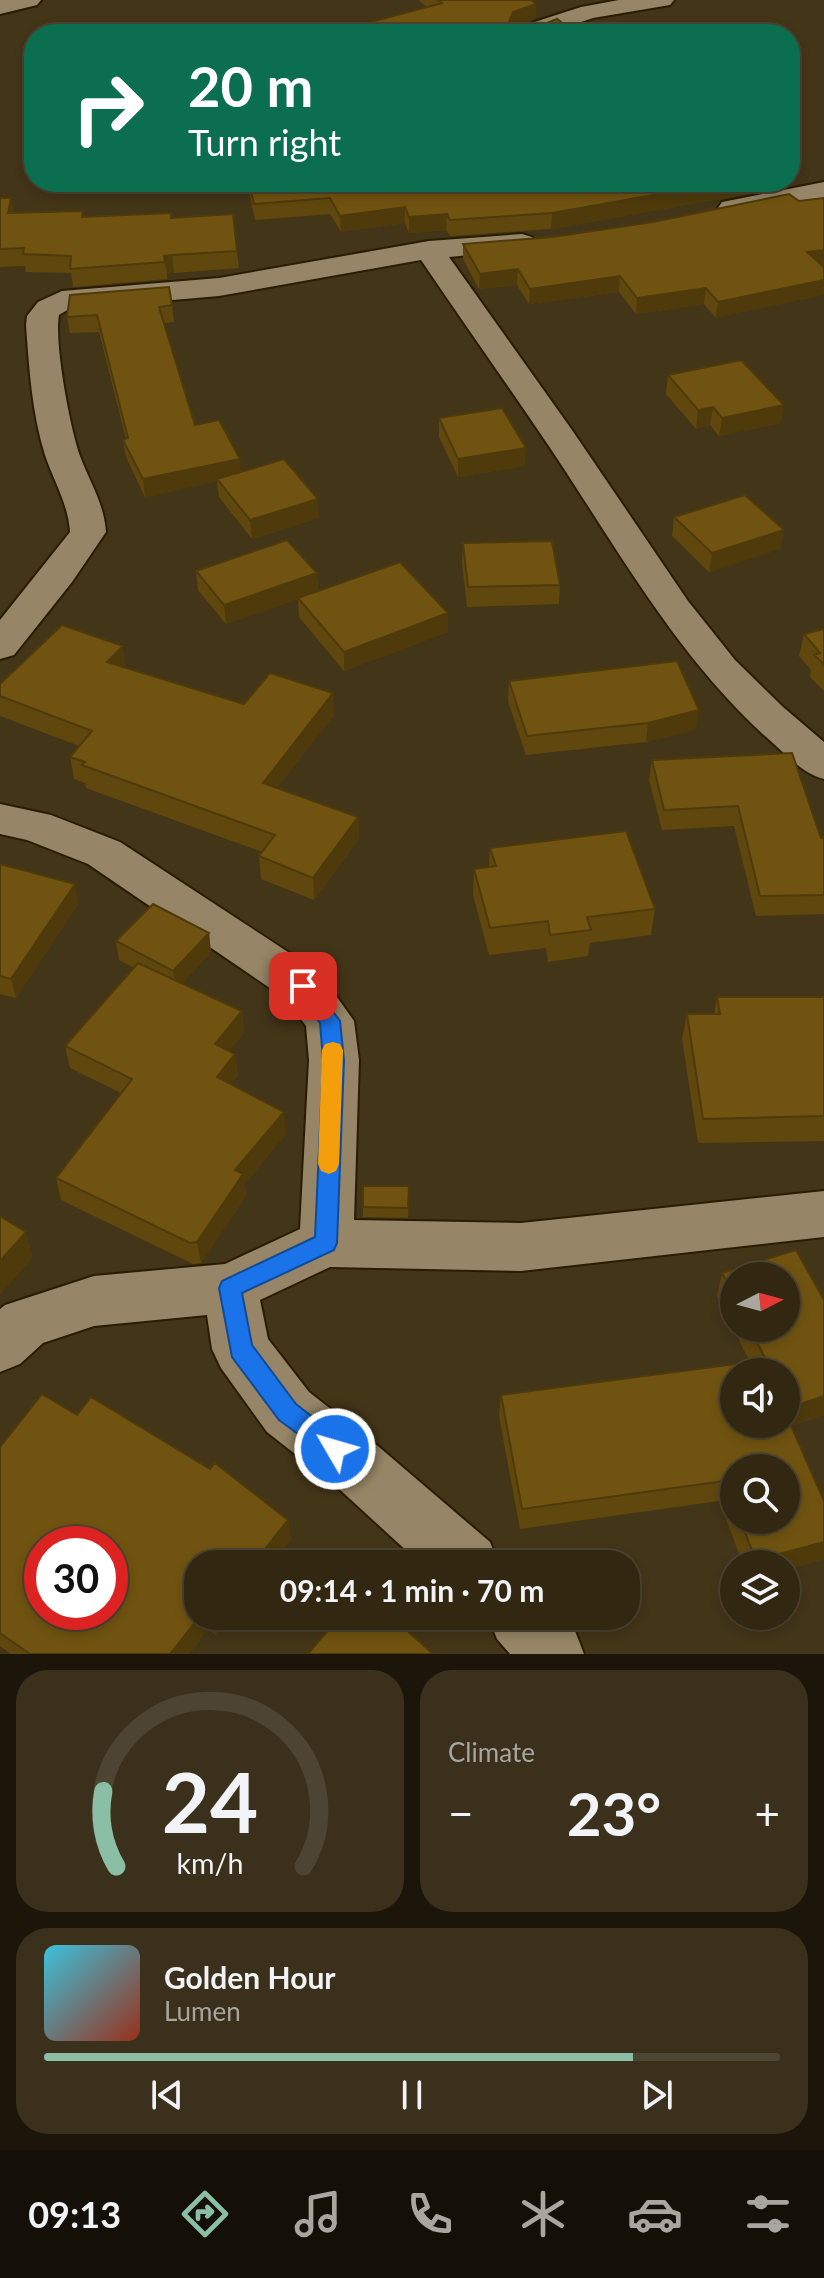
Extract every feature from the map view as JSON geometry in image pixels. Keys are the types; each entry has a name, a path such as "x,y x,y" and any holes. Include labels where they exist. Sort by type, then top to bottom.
{"street":[{"path":"0,7 29,0"},
{"path":"551,24 606,8 662,0"},
{"path":"566,19 573,24"},
{"path":"708,213 802,195"},
{"path":"0,646 59,574 88,532 83,494 62,454 50,393 47,355 40,338 43,316 51,306 62,300 219,287 429,250 551,241"},
{"path":"429,250 560,437 674,609 721,669 768,717 824,765"},
{"path":"0,819 35,826 104,853 303,986 330,1021 334,1060 326,1243"},
{"path":"0,1346 25,1323 94,1301 230,1288 326,1243 521,1247 824,1214"},
{"path":"230,1288 241,1349 288,1412 358,1467 452,1550"},
{"path":"532,1630 552,1654"}],"building":[{"path":"438,0 531,0 536,4 513,12 509,22 547,23 557,19 564,24 363,24 442,3"},
{"path":"251,192 671,192 552,213 450,220 447,214 409,217 405,207 340,216 330,198 254,204"},
{"path":"789,194 799,201 824,198 824,250 807,252 824,267 824,280 718,302 706,288 637,298 620,276 530,289 518,269 480,274 463,244 552,237 653,222"},
{"path":"0,198 11,198 8,213 83,211 82,217 171,213 171,218 233,214 237,251 164,256 165,262 70,269 71,256 23,254 24,248 0,249"},
{"path":"169,287 172,305 159,307 195,425 219,420 240,459 143,479 123,440 128,438 97,315 67,317 70,295"},
{"path":"741,360 784,405 722,418 713,407 698,410 668,375"},
{"path":"502,408 526,448 458,459 439,418"},
{"path":"284,459 318,499 250,520 217,479"},
{"path":"745,495 784,530 712,553 674,517"},
{"path":"287,540 317,573 224,605 196,571"},
{"path":"552,541 560,585 468,587 463,543"},
{"path":"400,562 448,613 344,652 298,598"},
{"path":"62,625 123,646 107,662 244,704 270,673 333,693 263,783 358,817 313,878 259,856 275,835 82,765 85,762 70,757 92,731 0,696 0,684"},
{"path":"824,629 824,664 814,655 820,653 804,634"},
{"path":"677,661 699,710 648,723 527,736 509,681"},
{"path":"792,753 821,838 824,838 824,895 760,896 738,806 664,810 652,760"},
{"path":"626,831 655,909 587,917 591,930 550,935 548,921 490,928 474,869 496,866 490,848"},
{"path":"0,864 75,884 11,979 0,976"},
{"path":"153,904 209,933 173,971 116,941"},
{"path":"138,963 242,1011 215,1044 235,1054 217,1077 284,1112 235,1170 243,1174 197,1242 190,1243 56,1178 132,1079 65,1046"},
{"path":"717,997 824,997 824,1116 703,1119 687,1014 720,1014"},
{"path":"363,1186 409,1186 408,1208 363,1207"},
{"path":"0,1216 26,1232 0,1261"},
{"path":"796,1250 824,1300 824,1396 800,1404 800,1358 765,1358 757,1342 800,1342 800,1262 757,1262"},
{"path":"720,1366 720,1438 796,1438 824,1501 824,1542 794,1550 752,1550 746,1534 800,1534 800,1454 720,1454 720,1482 522,1509 501,1395"},
{"path":"42,1394 77,1415 91,1397 210,1469 215,1463 288,1520 264,1550 184,1550 184,1630 189,1630 170,1654 30,1654 0,1633 0,1447"},
{"path":"328,1630 406,1630 433,1654 308,1654"}],"slow traffic":[{"path":"329,1164 333,1050"}],"route":[{"path":"303,986 330,1021 334,1060 328,1136 326,1243 230,1288 241,1349 288,1412 335,1449"}]}
